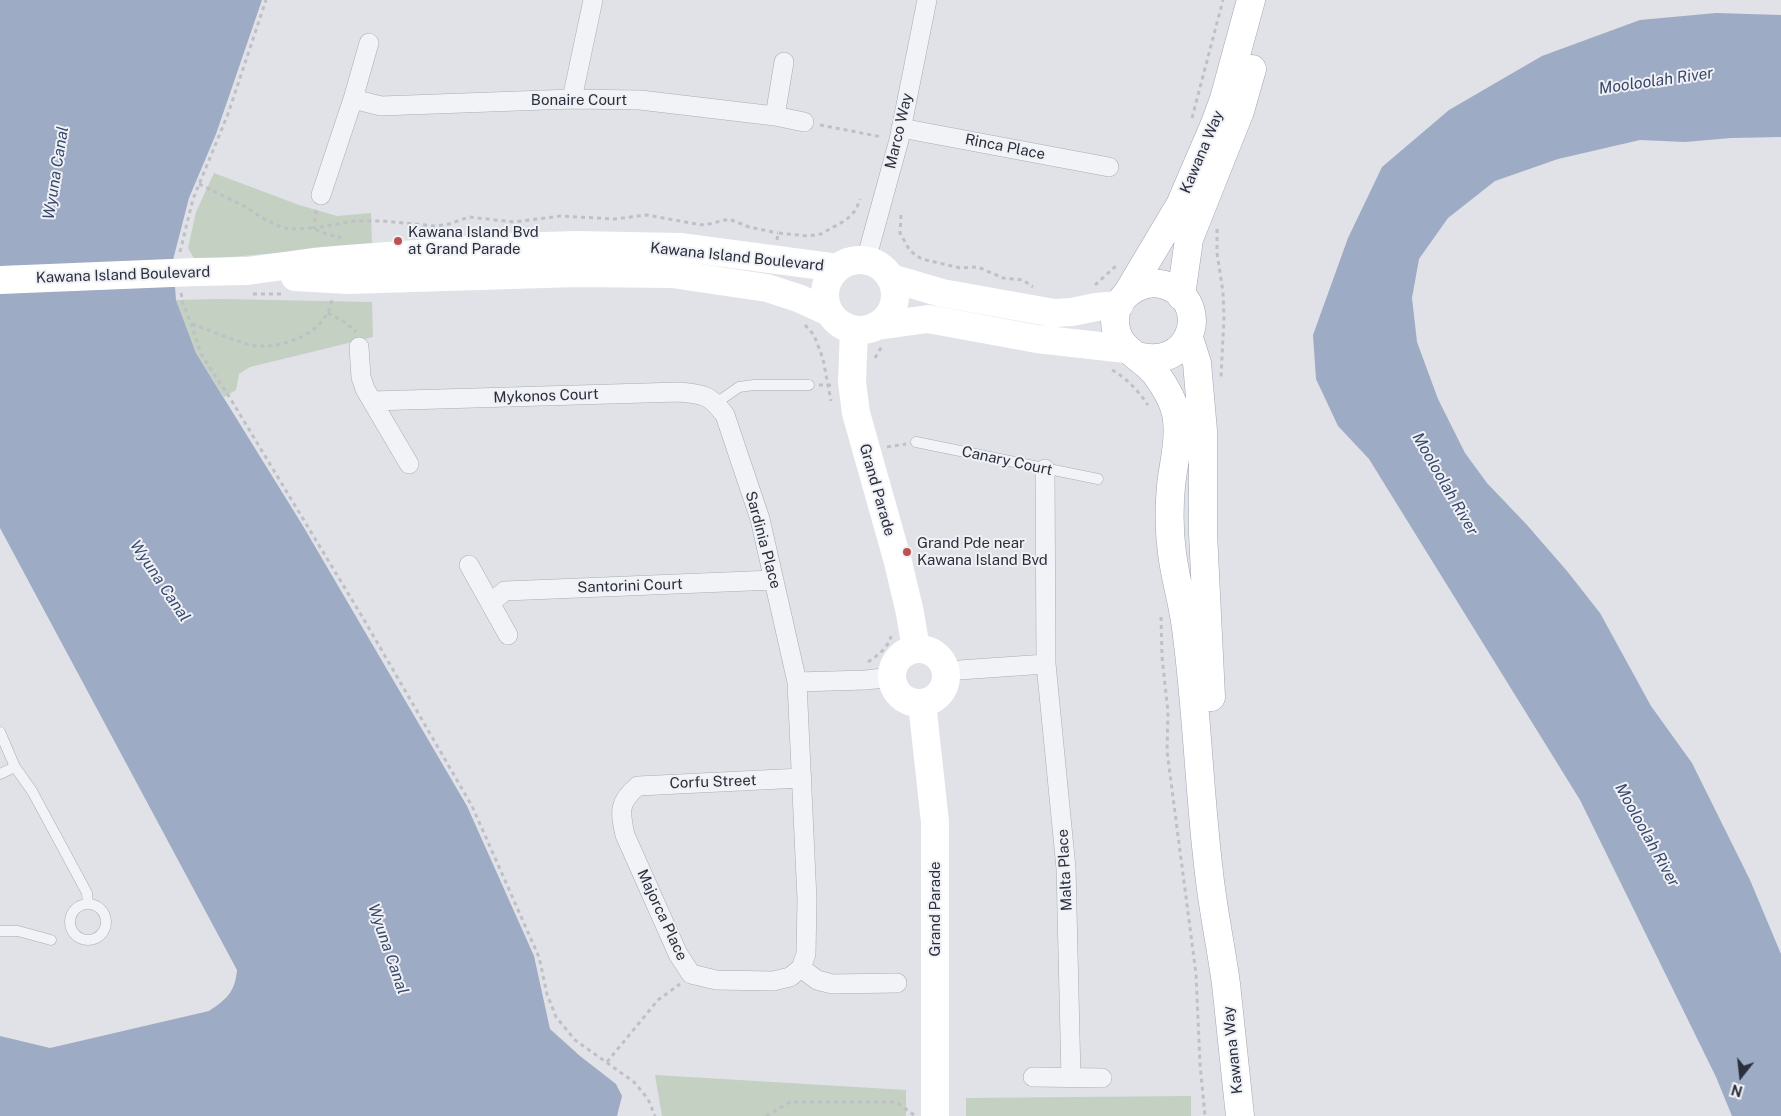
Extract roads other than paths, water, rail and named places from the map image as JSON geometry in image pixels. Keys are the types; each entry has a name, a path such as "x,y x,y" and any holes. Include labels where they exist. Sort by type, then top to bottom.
{"main road":[{"name":"Kawana Way","path":"1123,299 1180,205 1214,126 1224,99 1251,0"},
{"name":"Kawana Way","path":"1182,296 1189,239 1240,111 1270,0"},
{"name":"Kawana Island Boulevard","path":"249,282 347,259 576,245 680,247 838,268"},
{"path":"873,333 893,309 896,299 895,288 885,270 876,264 866,260 847,262 829,278 825,290 825,301 829,312 842,326 873,333 928,319 1037,339 1124,358 1159,360 1179,350 1189,338"},
{"name":"Kawana Island Boulevard","path":"0,280 185,273 249,282 576,272 672,274 766,288 798,298 829,312"},
{"path":"891,278 942,293 1054,313 1072,312 1123,299"},
{"path":"1148,284 1161,284 1172,288 1182,296 1192,318 1189,338 1197,363 1202,430 1203,533 1226,984 1209,872 1186,630 1172,554 1169,511 1178,419 1171,399 1156,374 1124,358 1115,326 1115,315 1123,299 1137,287 1148,284"},
{"name":"Grand Parade","path":"873,333 841,384 856,413 898,562 916,649"},
{"path":"916,649 924,649 938,657 945,671 944,686 929,701 913,702 905,699 893,686 892,677 896,661 908,651 916,649"},
{"name":"Grand Parade","path":"922,702 935,822 924,1115"},
{"name":"Kawana Way","path":"1226,984 1240,1116"}],"street":[{"path":"572,99 593,0"},
{"name":"Marco Way","path":"866,260 900,134 927,0"},
{"path":"321,195 353,99 369,43"},
{"path":"775,116 784,62"},
{"name":"Bonaire Court","path":"353,99 381,106 572,99 640,100 775,116 804,122"},
{"name":"Rinca Place","path":"900,134 1109,167"},
{"path":"359,347 361,377 365,389 409,464"},
{"name":"Mykonos Court","path":"372,402 679,392 700,394 716,404"},
{"name":"Sardinia Place","path":"716,404 726,416 760,520 797,682 807,939 806,954 801,968"},
{"name":"Malta Place","path":"1045,470 1046,664 1066,868 1071,1078"},
{"path":"469,566 508,635"},
{"name":"Santorini Court","path":"490,602 505,591 774,580"},
{"path":"945,671 1046,664"},
{"path":"797,682 866,680 892,677"},
{"name":"Corfu Street","path":"627,795 638,786 653,784 802,778"},
{"name":"Majorca Place","path":"627,795 620,815 625,835 678,954 691,974 716,980 774,981 790,977 801,968"},
{"path":"801,968 818,980 832,984 898,983"},
{"path":"1033,1077 1102,1078"}],"lane":[{"path":"716,404 739,388 754,385 809,385"},
{"name":"Canary Court","path":"916,442 1045,470 1098,479"},
{"path":"0,732 15,767 32,791 87,892 88,904"},
{"path":"0,774 15,767"},
{"path":"0,932 18,931 50,940"}],"water":[{"name":"Wyuna Canal","path":"0,0 262,0 216,134 189,198 173,260 176,300 196,353 303,526 467,806 534,956 550,1029 580,1056 616,1084 622,1096 617,1116 0,1116 0,1036 50,1048 209,1011 221,1003 229,994 236,978 237,970 0,528"},
{"name":"Mooloolah River","path":"1716,13 1781,15 1781,137 1731,138 1685,142 1640,140 1558,159 1495,181 1448,218 1419,259 1412,298 1417,342 1438,399 1465,453 1487,483 1567,571 1600,613 1651,706 1692,763 1750,880 1781,954 1781,1116 1732,1116 1716,1077 1580,800 1369,459 1338,426 1316,379 1313,335 1348,238 1382,167 1449,110 1542,56 1640,20"}],"place":[{"name":"Kawana Island Bvd at Grand Parade","path":"398,241"},
{"name":"Grand Pde near Kawana Island Bvd","path":"907,552"}]}
